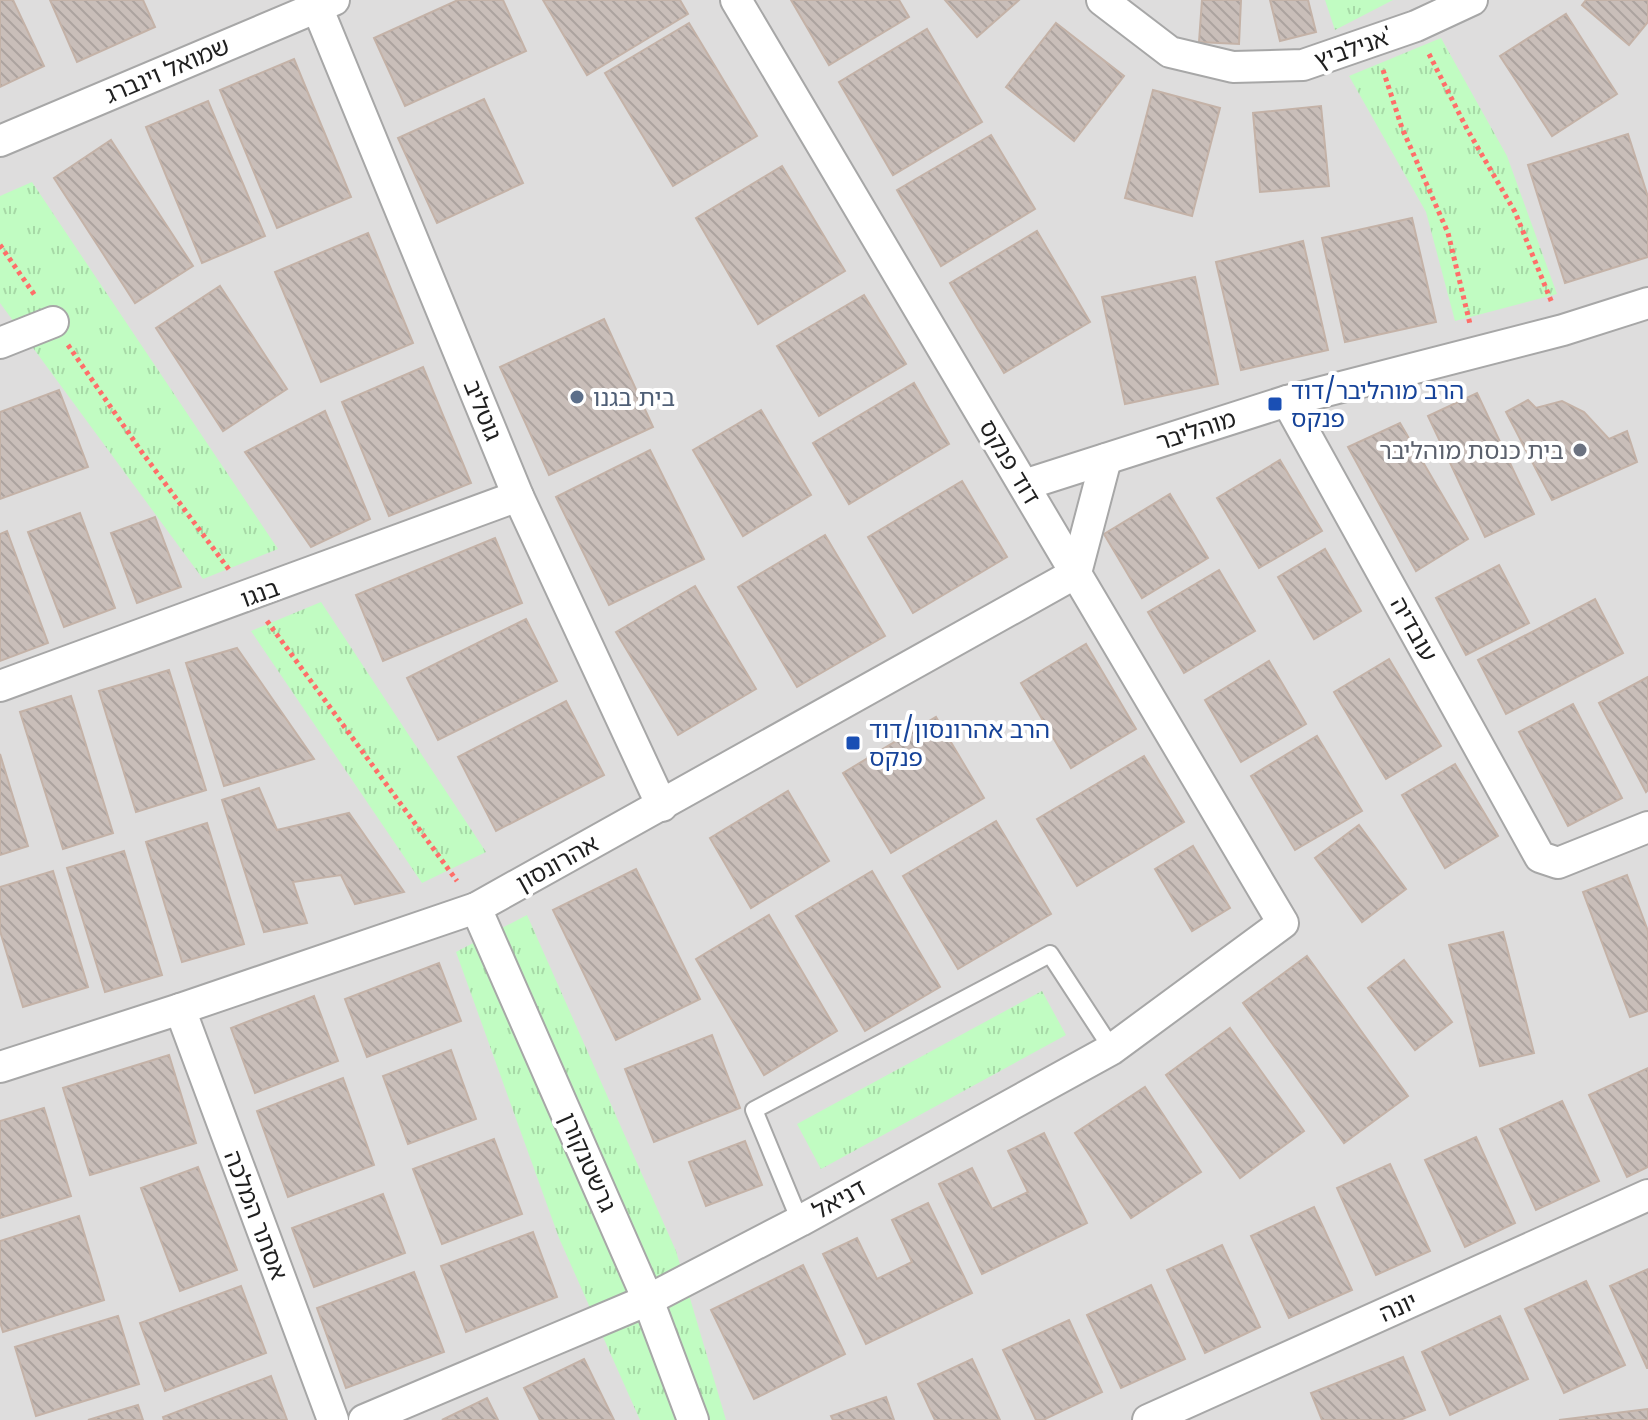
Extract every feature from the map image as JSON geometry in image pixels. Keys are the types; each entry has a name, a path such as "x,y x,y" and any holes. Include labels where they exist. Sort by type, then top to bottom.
{"street":[{"name":"דוד פנקס","path":"736,0 1283,923"},
{"name":"אנילביץ'","path":"1102,0 1170,52 1233,67 1303,65 1416,26 1472,0"},
{"name":"שמואל וינברג","path":"0,141 326,4"},
{"name":"גוטליב","path":"326,4 518,496 662,806"},
{"name":"מוהליבר","path":"1024,485 1287,401 1563,330 1648,303"},
{"path":"0,343 53,322"},
{"name":"עובדיה","path":"1287,401 1540,857 1558,863 1648,827"},
{"path":"1076,573 1106,459"},
{"name":"בנגו","path":"0,686 518,496"},
{"name":"אהרונסון","path":"0,1067 476,908 1076,573"},
{"name":"גרשטנקורן","path":"476,908 648,1300 693,1420"},
{"name":"דניאל","path":"364,1420 648,1300 800,1221 1112,1049 1283,923"},
{"name":"אסתר המלכה","path":"180,1009 333,1420"},
{"name":"יונה","path":"1148,1420 1648,1195"}],"lane":[{"path":"800,1221 754,1110 1050,954 1112,1049"}],"path":[{"path":"1416,26 1467,129 1515,212 1563,330"},
{"path":"1374,41 1402,128 1448,233 1477,353"}],"shaded area":[{"path":"0,0 1648,0 1648,1420 0,1420"}],"green space":[{"path":"1325,0 1393,0 1335,30"},
{"path":"1441,38 1507,156 1557,294 1455,321 1426,212 1349,76"},
{"path":"32,182 278,549 203,579 0,303 0,196"},
{"path":"321,602 486,852 422,883 251,631"},
{"path":"527,915 676,1251 726,1420 640,1420 559,1238 456,952"},
{"path":"1042,991 1066,1035 821,1169 797,1124"}],"building":[{"path":"0,0 13,0 44,66 0,87"},
{"path":"50,0 143,0 155,27 77,62"},
{"path":"458,0 503,0 526,51 405,106 374,38"},
{"path":"543,0 680,0 688,14 587,75"},
{"path":"791,0 899,0 909,17 829,65"},
{"path":"945,0 1019,0 977,37"},
{"path":"1202,0 1241,0 1239,44 1199,42"},
{"path":"1270,0 1308,0 1316,32 1280,41"},
{"path":"1586,0 1648,0 1648,22 1629,45 1582,5"},
{"path":"1566,14 1617,94 1552,136 1500,56"},
{"path":"689,23 757,136 673,186 605,73"},
{"path":"1056,23 1124,76 1074,141 1006,87"},
{"path":"927,29 982,122 893,175 839,82"},
{"path":"294,59 351,197 277,228 220,90"},
{"path":"1153,90 1220,108 1192,216 1125,198"},
{"path":"484,99 523,183 437,223 398,138"},
{"path":"208,101 265,236 202,263 146,127"},
{"path":"1321,106 1329,186 1260,192 1253,113"},
{"path":"1628,134 1648,197 1648,257 1565,283 1528,165"},
{"path":"991,135 1035,209 941,266 897,190"},
{"path":"111,140 193,266 135,303 54,178"},
{"path":"782,166 845,271 758,324 696,218"},
{"path":"1412,218 1436,322 1345,342 1322,238"},
{"path":"1037,231 1090,322 1004,373 950,283"},
{"path":"368,233 413,343 321,382 275,272"},
{"path":"1303,241 1328,350 1241,370 1216,262"},
{"path":"1195,277 1218,384 1125,404 1102,297"},
{"path":"220,286 287,389 223,431 156,328"},
{"path":"864,295 906,364 819,416 777,346"},
{"name":"בית בגנו","path":"604,319 653,427 549,475 500,367"},
{"path":"423,367 471,483 389,516 342,402"},
{"path":"914,383 949,444 849,504 813,443"},
{"path":"59,390 88,467 0,499 0,412"},
{"path":"1477,393 1534,514 1485,537 1428,416"},
{"name":"בית כנסת מוהליבר","path":"1528,400 1536,408 1562,401 1584,412 1609,439 1627,431 1637,462 1552,500 1506,412"},
{"path":"761,410 811,495 743,536 693,450"},
{"path":"325,411 370,519 311,547 245,452"},
{"path":"1400,423 1468,539 1416,571 1348,447"},
{"path":"650,450 704,559 609,605 556,497"},
{"path":"1280,460 1322,531 1259,568 1217,498"},
{"path":"962,481 1007,557 913,613 868,537"},
{"path":"1170,494 1208,558 1142,598 1104,534"},
{"path":"80,513 115,608 64,627 28,532"},
{"path":"155,517 181,587 137,603 111,533"},
{"path":"7,531 48,643 0,661 0,534"},
{"path":"825,535 885,636 797,687 738,587"},
{"path":"495,538 522,603 383,661 356,595"},
{"path":"1325,549 1361,611 1314,639 1278,577"},
{"path":"1499,565 1529,623 1466,655 1436,598"},
{"path":"1219,570 1255,631 1184,673 1148,612"},
{"path":"695,586 756,689 678,735 616,632"},
{"path":"1595,599 1623,653 1506,714 1478,660"},
{"path":"526,619 557,681 438,740 407,678"},
{"path":"1086,644 1136,729 1071,768 1021,683"},
{"path":"237,648 314,759 224,786 186,663"},
{"path":"1389,659 1441,746 1386,779 1334,692"},
{"path":"1269,661 1306,724 1241,762 1205,700"},
{"path":"169,670 206,790 136,812 99,691"},
{"path":"1648,677 1648,790 1646,792 1599,703"},
{"path":"71,696 113,833 63,849 20,712"},
{"path":"566,701 604,775 496,831 458,757"},
{"path":"1573,704 1622,798 1568,826 1519,732"},
{"path":"936,717 984,798 891,853 843,773"},
{"path":"1317,736 1362,811 1295,850 1251,776"},
{"path":"0,754 28,846 0,855"},
{"path":"1144,756 1184,822 1077,886 1037,819"},
{"path":"1455,764 1498,836 1445,868 1402,795"},
{"path":"259,788 277,830 349,813 404,892 355,904 341,875 293,882 307,923 264,932 222,800"},
{"path":"788,791 829,861 751,908 710,838"},
{"path":"996,821 1051,914 958,969 903,876"},
{"path":"207,823 244,944 182,962 146,842"},
{"path":"1359,825 1406,889 1362,922 1315,858"},
{"path":"1193,846 1230,908 1192,931 1155,869"},
{"path":"124,851 162,975 105,992 67,868"},
{"path":"636,869 700,999 616,1040 553,910"},
{"path":"53,871 88,987 23,1007 0,931 0,887"},
{"path":"872,871 940,987 865,1031 796,916"},
{"path":"1627,875 1648,931 1648,1011 1630,1017 1583,892"},
{"path":"769,915 837,1031 764,1075 696,959"},
{"path":"1503,932 1534,1053 1480,1066 1449,945"},
{"path":"1307,956 1408,1096 1344,1143 1243,1003"},
{"path":"1404,960 1452,1022 1415,1050 1368,988"},
{"path":"439,963 461,1021 367,1057 345,999"},
{"path":"314,996 338,1061 255,1093 231,1028"},
{"path":"1230,1028 1304,1131 1240,1178 1166,1075"},
{"path":"712,1035 740,1108 654,1142 625,1069"},
{"path":"451,1050 476,1119 408,1144 383,1076"},
{"path":"169,1055 196,1143 90,1175 63,1088"},
{"path":"1648,1068 1648,1167 1627,1177 1589,1095"},
{"path":"343,1078 374,1165 288,1197 257,1111"},
{"path":"1145,1087 1201,1172 1131,1218 1075,1133"},
{"path":"1562,1101 1599,1181 1536,1210 1500,1129"},
{"path":"44,1108 71,1196 0,1218 0,1121"},
{"path":"1044,1133 1087,1223 982,1274 939,1184 972,1168 992,1209 1028,1192 1008,1151"},
{"path":"1476,1137 1515,1223 1465,1247 1425,1160"},
{"path":"494,1139 522,1214 442,1244 413,1169"},
{"path":"745,1141 762,1185 706,1206 689,1162"},
{"path":"1390,1164 1430,1251 1376,1275 1337,1188"},
{"path":"198,1167 237,1270 180,1291 141,1188"},
{"path":"383,1194 405,1253 314,1287 292,1228"},
{"path":"928,1203 972,1293 866,1344 823,1254 857,1238 877,1279 912,1262 892,1220"},
{"path":"1314,1207 1352,1290 1289,1318 1251,1236"},
{"path":"79,1216 104,1300 3,1332 0,1322 0,1241"},
{"path":"533,1232 557,1297 466,1332 441,1266"},
{"path":"1222,1245 1260,1327 1205,1353 1167,1270"},
{"path":"803,1265 845,1354 754,1399 711,1310"},
{"path":"1648,1269 1648,1368 1647,1368 1610,1286"},
{"path":"414,1272 444,1352 346,1388 317,1308"},
{"path":"1586,1281 1625,1365 1564,1393 1525,1309"},
{"path":"1151,1285 1185,1359 1121,1388 1087,1315"},
{"path":"241,1286 266,1353 165,1391 140,1323"},
{"path":"118,1316 139,1384 36,1416 15,1347"},
{"path":"1500,1316 1528,1379 1450,1415 1422,1352"},
{"path":"1069,1320 1102,1392 1043,1420 1036,1420 1003,1350"},
{"path":"1403,1357 1425,1410 1400,1420 1322,1420 1311,1393"},
{"path":"584,1359 614,1420 540,1420 524,1388"},
{"path":"972,1359 1000,1420 935,1420 918,1384"},
{"path":"271,1376 287,1420 164,1420 163,1417"},
{"path":"886,1397 894,1420 833,1420 831,1416"},
{"path":"487,1398 498,1420 442,1420"},
{"path":"138,1405 143,1420 88,1420"},
{"path":"1648,1409 1648,1420 1559,1420"}],"place":[{"name":"בית בגנו","path":"577,397"},
{"name":"הרב מוהליבר/דוד פנקס","path":"1275,404"},
{"name":"בית כנסת מוהליבר","path":"1580,450"},
{"name":"הרב אהרונסון/דוד פנקס","path":"853,743"}]}
